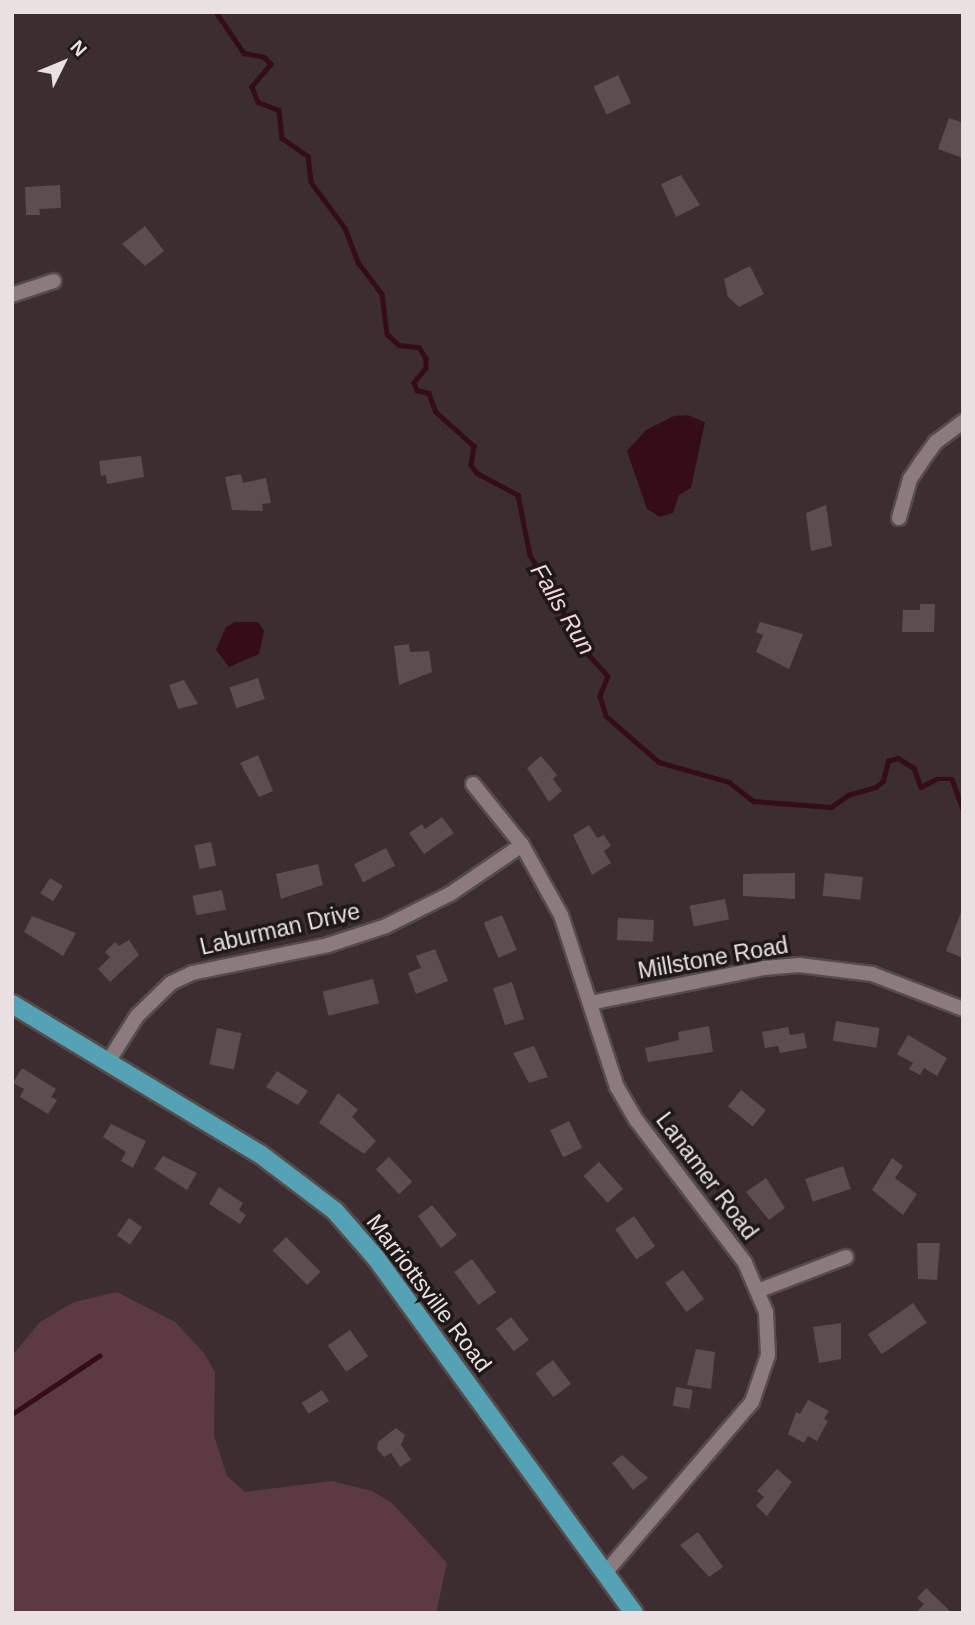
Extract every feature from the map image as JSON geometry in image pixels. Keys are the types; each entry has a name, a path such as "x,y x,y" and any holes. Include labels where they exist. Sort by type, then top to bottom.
{"main road":[{"name":"Marriottsville Road","path":"12,1004 278,1166 348,1225 634,1613"}],"street":[{"path":"12,295 54,282"},
{"path":"899,518 910,479 922,461 936,442 963,422"},
{"name":"Lanamer Road","path":"473,784 522,845 561,915 590,1003 603,1053 637,1121 745,1263 760,1290 766,1312 768,1355 752,1402 604,1574"},
{"name":"Laburman Drive","path":"108,1062 137,1016 171,984 192,974 328,945 386,926 450,894 522,845"},
{"name":"Millstone Road","path":"590,1003 764,968 799,965 872,974 963,1009"},
{"path":"760,1290 846,1258"}],"shaded area":[{"path":"687,415 705,422 691,488 679,495 673,513 660,517 647,509 627,451 646,430 674,416"},
{"path":"235,622 258,622 264,631 259,654 229,667 216,650 226,627"},
{"path":"117,1292 175,1322 204,1353 215,1372 214,1436 227,1476 245,1492 332,1481 372,1491 392,1503 447,1563 436,1613 12,1613 12,1356 40,1322 74,1302"}],"building":[{"path":"618,75 631,103 607,115 594,86"},
{"path":"949,118 963,123 963,158 938,149"},
{"path":"681,175 700,205 676,217 661,184"},
{"path":"60,185 61,208 39,209 40,215 26,215 25,187"},
{"path":"145,226 164,251 145,266 122,244"},
{"path":"750,266 764,294 739,307 728,297 724,279"},
{"path":"141,456 144,477 107,484 106,475 101,476 99,461"},
{"path":"241,474 243,483 266,478 271,503 262,504 263,511 232,510 225,477"},
{"path":"826,505 832,546 811,551 806,513"},
{"path":"920,604 935,604 934,632 902,632 903,610 920,610"},
{"path":"760,622 803,634 789,669 756,652 763,635 756,632"},
{"path":"409,644 410,652 429,651 432,672 399,685 394,646"},
{"path":"258,678 265,699 236,708 229,687"},
{"path":"184,680 198,704 178,709 169,685"},
{"path":"258,755 273,791 259,797 240,763"},
{"path":"541,756 557,775 553,779 562,791 549,802 527,768"},
{"path":"442,817 454,833 424,854 409,833 422,824 425,829"},
{"path":"589,825 597,838 604,835 611,846 604,851 611,863 592,875 573,835"},
{"path":"211,842 216,865 199,869 194,846"},
{"path":"386,848 395,866 363,882 354,864"},
{"path":"318,864 323,885 281,899 276,874"},
{"path":"795,873 795,899 743,896 743,874"},
{"path":"825,873 863,877 860,900 823,896"},
{"path":"50,878 63,886 53,901 40,893"},
{"path":"222,890 226,910 196,915 193,896"},
{"path":"725,899 729,920 694,926 690,906"},
{"path":"963,910 963,958 946,951"},
{"path":"502,915 517,950 498,958 484,923"},
{"path":"32,916 76,933 63,956 24,932"},
{"path":"618,918 654,920 653,942 617,940"},
{"path":"129,940 139,955 110,982 98,969 110,957 105,952 115,942 119,946"},
{"path":"435,949 448,981 416,994 408,973 421,968 416,956"},
{"path":"373,979 379,1003 329,1016 323,992"},
{"path":"512,982 524,1019 505,1025 493,988"},
{"path":"836,1021 879,1028 876,1048 833,1041"},
{"path":"709,1026 713,1052 648,1062 645,1048 679,1040 678,1032"},
{"path":"788,1027 790,1035 804,1033 807,1048 780,1053 778,1046 765,1048 762,1032"},
{"path":"217,1028 241,1033 234,1069 209,1064"},
{"path":"908,1035 947,1058 937,1076 924,1068 920,1075 909,1069 913,1063 897,1054"},
{"path":"534,1046 548,1077 529,1083 513,1053"},
{"path":"22,1068 56,1089 51,1097 57,1100 48,1114 20,1097 24,1089 13,1083"},
{"path":"277,1071 308,1091 298,1105 266,1087"},
{"path":"741,1090 766,1110 753,1126 728,1106"},
{"path":"338,1093 358,1110 352,1117 376,1141 364,1154 319,1123"},
{"path":"569,1121 582,1148 563,1157 550,1130"},
{"path":"111,1124 146,1141 133,1168 121,1161 126,1152 103,1137"},
{"path":"163,1156 197,1173 187,1190 154,1169"},
{"path":"389,1157 412,1182 399,1194 376,1169"},
{"path":"892,1158 903,1166 895,1178 917,1194 903,1215 872,1190"},
{"path":"599,1162 623,1189 607,1203 583,1176"},
{"path":"843,1166 851,1189 813,1202 805,1179"},
{"path":"766,1178 785,1208 769,1220 746,1192"},
{"path":"219,1187 243,1203 239,1210 246,1215 240,1224 209,1204"},
{"path":"432,1205 457,1235 441,1248 418,1216"},
{"path":"634,1216 655,1246 636,1260 615,1229"},
{"path":"129,1218 142,1227 130,1244 117,1235"},
{"path":"286,1237 321,1272 307,1285 273,1250"},
{"path":"917,1243 940,1243 937,1280 918,1279"},
{"path":"472,1259 496,1292 478,1305 454,1272"},
{"path":"683,1270 704,1299 686,1312 665,1283"},
{"path":"913,1303 927,1323 882,1354 868,1335"},
{"path":"511,1317 529,1340 514,1352 496,1329"},
{"path":"841,1323 841,1359 819,1363 813,1327"},
{"path":"350,1330 368,1356 346,1372 328,1345"},
{"path":"696,1349 715,1352 711,1389 687,1385"},
{"path":"553,1360 571,1384 553,1397 535,1373"},
{"path":"676,1387 693,1390 689,1409 673,1406"},
{"path":"322,1390 329,1401 309,1414 302,1403"},
{"path":"808,1400 829,1411 824,1419 828,1421 817,1441 808,1436 804,1443 788,1434 796,1412 800,1414"},
{"path":"396,1428 405,1435 401,1445 411,1460 400,1467 391,1453 384,1457 377,1449 378,1442"},
{"path":"622,1455 648,1478 633,1490 612,1463"},
{"path":"777,1469 792,1482 767,1516 756,1506 764,1497 757,1491"},
{"path":"698,1532 723,1567 709,1577 680,1545"},
{"path":"926,1588 952,1613 916,1613 924,1604 917,1598"}],"waterway":[{"name":"Falls Run","path":"216,12 244,53 264,57 271,64 252,87 258,102 279,110 282,138 308,156 311,182 345,228 358,262 382,294 387,334 399,345 419,347 426,358 426,368 414,383 417,390 429,393 436,412 474,446 471,465 477,473 518,495 530,555 589,655 608,676 600,696 606,716 659,762 729,782 753,801 831,807 848,795 876,787 883,781 888,761 898,758 914,768 921,787 936,779 952,779 963,809"},
{"path":"12,1414 99,1356"}]}
